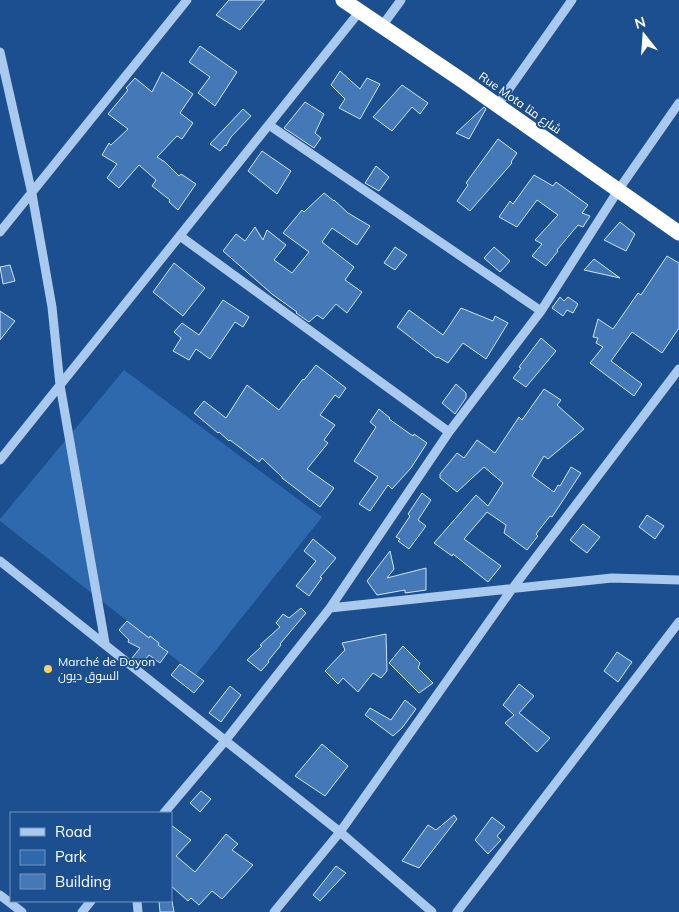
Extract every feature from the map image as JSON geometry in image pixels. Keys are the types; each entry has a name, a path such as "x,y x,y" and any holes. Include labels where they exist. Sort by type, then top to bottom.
{"highway":[{"name":"Rue Mota شارع متا","path":"343,0 679,233"}],"street":[{"path":"0,232 187,0"},
{"path":"382,26 400,0"},
{"path":"497,106 572,0"},
{"path":"0,460 360,11"},
{"path":"0,52 32,194 52,307 60,385 105,644"},
{"path":"165,812 225,741 330,608 448,432 541,310 619,190 679,104"},
{"path":"269,125 541,310"},
{"path":"180,236 448,432"},
{"path":"274,912 340,832 512,589 679,370"},
{"path":"0,561 340,832 432,912"},
{"path":"330,608 612,578 679,580"},
{"path":"457,912 679,622"},
{"path":"0,895 22,912"},
{"path":"82,912 91,902"}],"green space":[{"path":"124,370 322,517 196,675 0,521"}],"building":[{"path":"229,0 265,0 240,30 216,15"},
{"path":"200,46 237,72 215,106 198,93 210,77 189,62"},
{"path":"340,71 360,89 367,78 380,84 360,119 339,108 345,99 331,85"},
{"path":"162,72 193,94 180,113 193,123 182,139 177,136 157,157 179,176 181,174 196,184 178,210 169,202 170,200 152,186 156,180 139,165 119,188 107,178 117,164 102,155 109,143 111,145 128,129 108,114 128,90 126,88 135,78 152,92"},
{"path":"402,85 428,103 420,114 412,107 392,131 373,117"},
{"path":"305,102 324,114 315,133 321,138 314,148 284,128"},
{"path":"484,107 486,109 469,139 456,133"},
{"path":"243,109 251,116 231,137 226,146 220,151 210,144"},
{"path":"498,139 517,153 512,163 470,211 457,201 468,185 466,183"},
{"path":"262,151 291,171 277,194 248,171"},
{"path":"376,166 389,177 379,191 365,183"},
{"path":"534,175 553,186 556,182 588,205 582,213 590,216 583,227 578,225 546,266 532,256 542,244 535,240 558,215 537,200 517,227 499,217 510,201 513,204"},
{"path":"324,193 348,213 370,226 357,245 332,228 322,242 354,267 345,280 362,292 347,313 336,304 323,319 317,315 309,322 272,294 223,251 236,234 245,241 255,227 263,240 267,230 286,245 274,260 292,273 309,252 283,233 302,210 304,212"},
{"path":"620,222 635,234 626,251 604,240"},
{"path":"395,247 407,255 395,270 384,263"},
{"path":"494,247 510,261 500,272 484,258"},
{"path":"667,256 679,263 679,328 662,353 632,332 611,361 642,384 634,396 590,363 603,347 596,343 598,338 593,337 598,319 613,329 638,293 641,295"},
{"path":"594,259 620,278 584,270"},
{"path":"174,263 205,288 183,316 153,292"},
{"path":"10,265 15,281 3,284 0,267"},
{"path":"560,297 564,301 568,297 578,304 573,313 567,310 563,316 552,308"},
{"path":"223,300 249,317 243,327 235,322 210,359 196,349 189,360 173,351 181,338 174,332 182,323 199,335"},
{"path":"461,308 493,321 495,316 508,323 486,359 463,343 448,363 437,358 397,327 409,310 443,335"},
{"path":"0,311 15,321 0,340"},
{"path":"541,338 556,351 526,387 513,378"},
{"path":"316,365 346,388 339,398 335,395 320,415 335,425 324,440 328,443 307,469 334,488 320,507 282,478 262,458 259,462 218,433 194,413 204,401 226,418 247,385 279,410"},
{"path":"456,384 466,393 466,398 455,414 442,403"},
{"path":"544,389 561,400 557,405 584,429 548,459 544,456 532,476 554,492 558,485 560,486 571,467 581,473 552,517 550,516 536,534 538,536 527,550 504,533 506,525 487,512 464,539 501,566 488,582 453,554 452,556 434,543 476,495 488,506 503,483 484,467 457,492 440,478 440,474 457,453 464,458 477,440 495,453 519,417 522,420"},
{"path":"379,409 389,419 413,436 414,434 427,443 411,468 392,489 388,485 370,511 359,504 378,477 354,461 376,427 370,422"},
{"path":"422,493 431,500 418,520 426,526 409,549 398,541 400,539 396,537"},
{"path":"647,515 664,526 655,539 639,527"},
{"path":"583,524 600,537 587,553 570,540"},
{"path":"313,539 336,558 320,577 322,578 309,596 296,586 316,561 304,551"},
{"path":"390,551 394,569 387,578 426,568 426,590 405,593 405,590 377,595 367,581"},
{"path":"301,608 306,613 280,644 261,671 247,660 280,627 276,623 283,614 289,618"},
{"path":"127,621 149,638 150,636 168,652 160,663 149,655 141,665 132,658 140,648 128,642 129,640 119,630"},
{"path":"386,634 387,671 381,678 373,673 358,692 343,678 338,684 325,671 345,650 342,643"},
{"path":"403,646 420,663 418,668 433,683 419,693 389,663"},
{"path":"617,652 632,662 618,682 604,671"},
{"path":"180,664 204,681 194,693 171,675"},
{"path":"519,684 534,696 519,713 550,738 537,752 505,723 514,715 503,705"},
{"path":"230,686 241,695 221,722 209,713"},
{"path":"405,700 416,709 402,728 393,736 365,715 370,708 391,720"},
{"path":"322,744 348,766 325,796 295,776"},
{"path":"201,791 211,799 200,812 190,803"},
{"path":"454,815 457,819 419,868 402,861 428,825 436,830"},
{"path":"492,817 505,827 497,836 501,840 488,854 475,840"},
{"path":"172,826 191,840 176,856 195,872 226,834 238,844 232,850 253,865 222,899 212,891 199,905 191,898 188,901 172,887"},
{"path":"336,866 346,873 320,901 313,895"},
{"path":"172,901 174,912 160,912 159,902"}],"place":[{"name":"Marché de Doyon السوق ديون","path":"48,669"}]}
